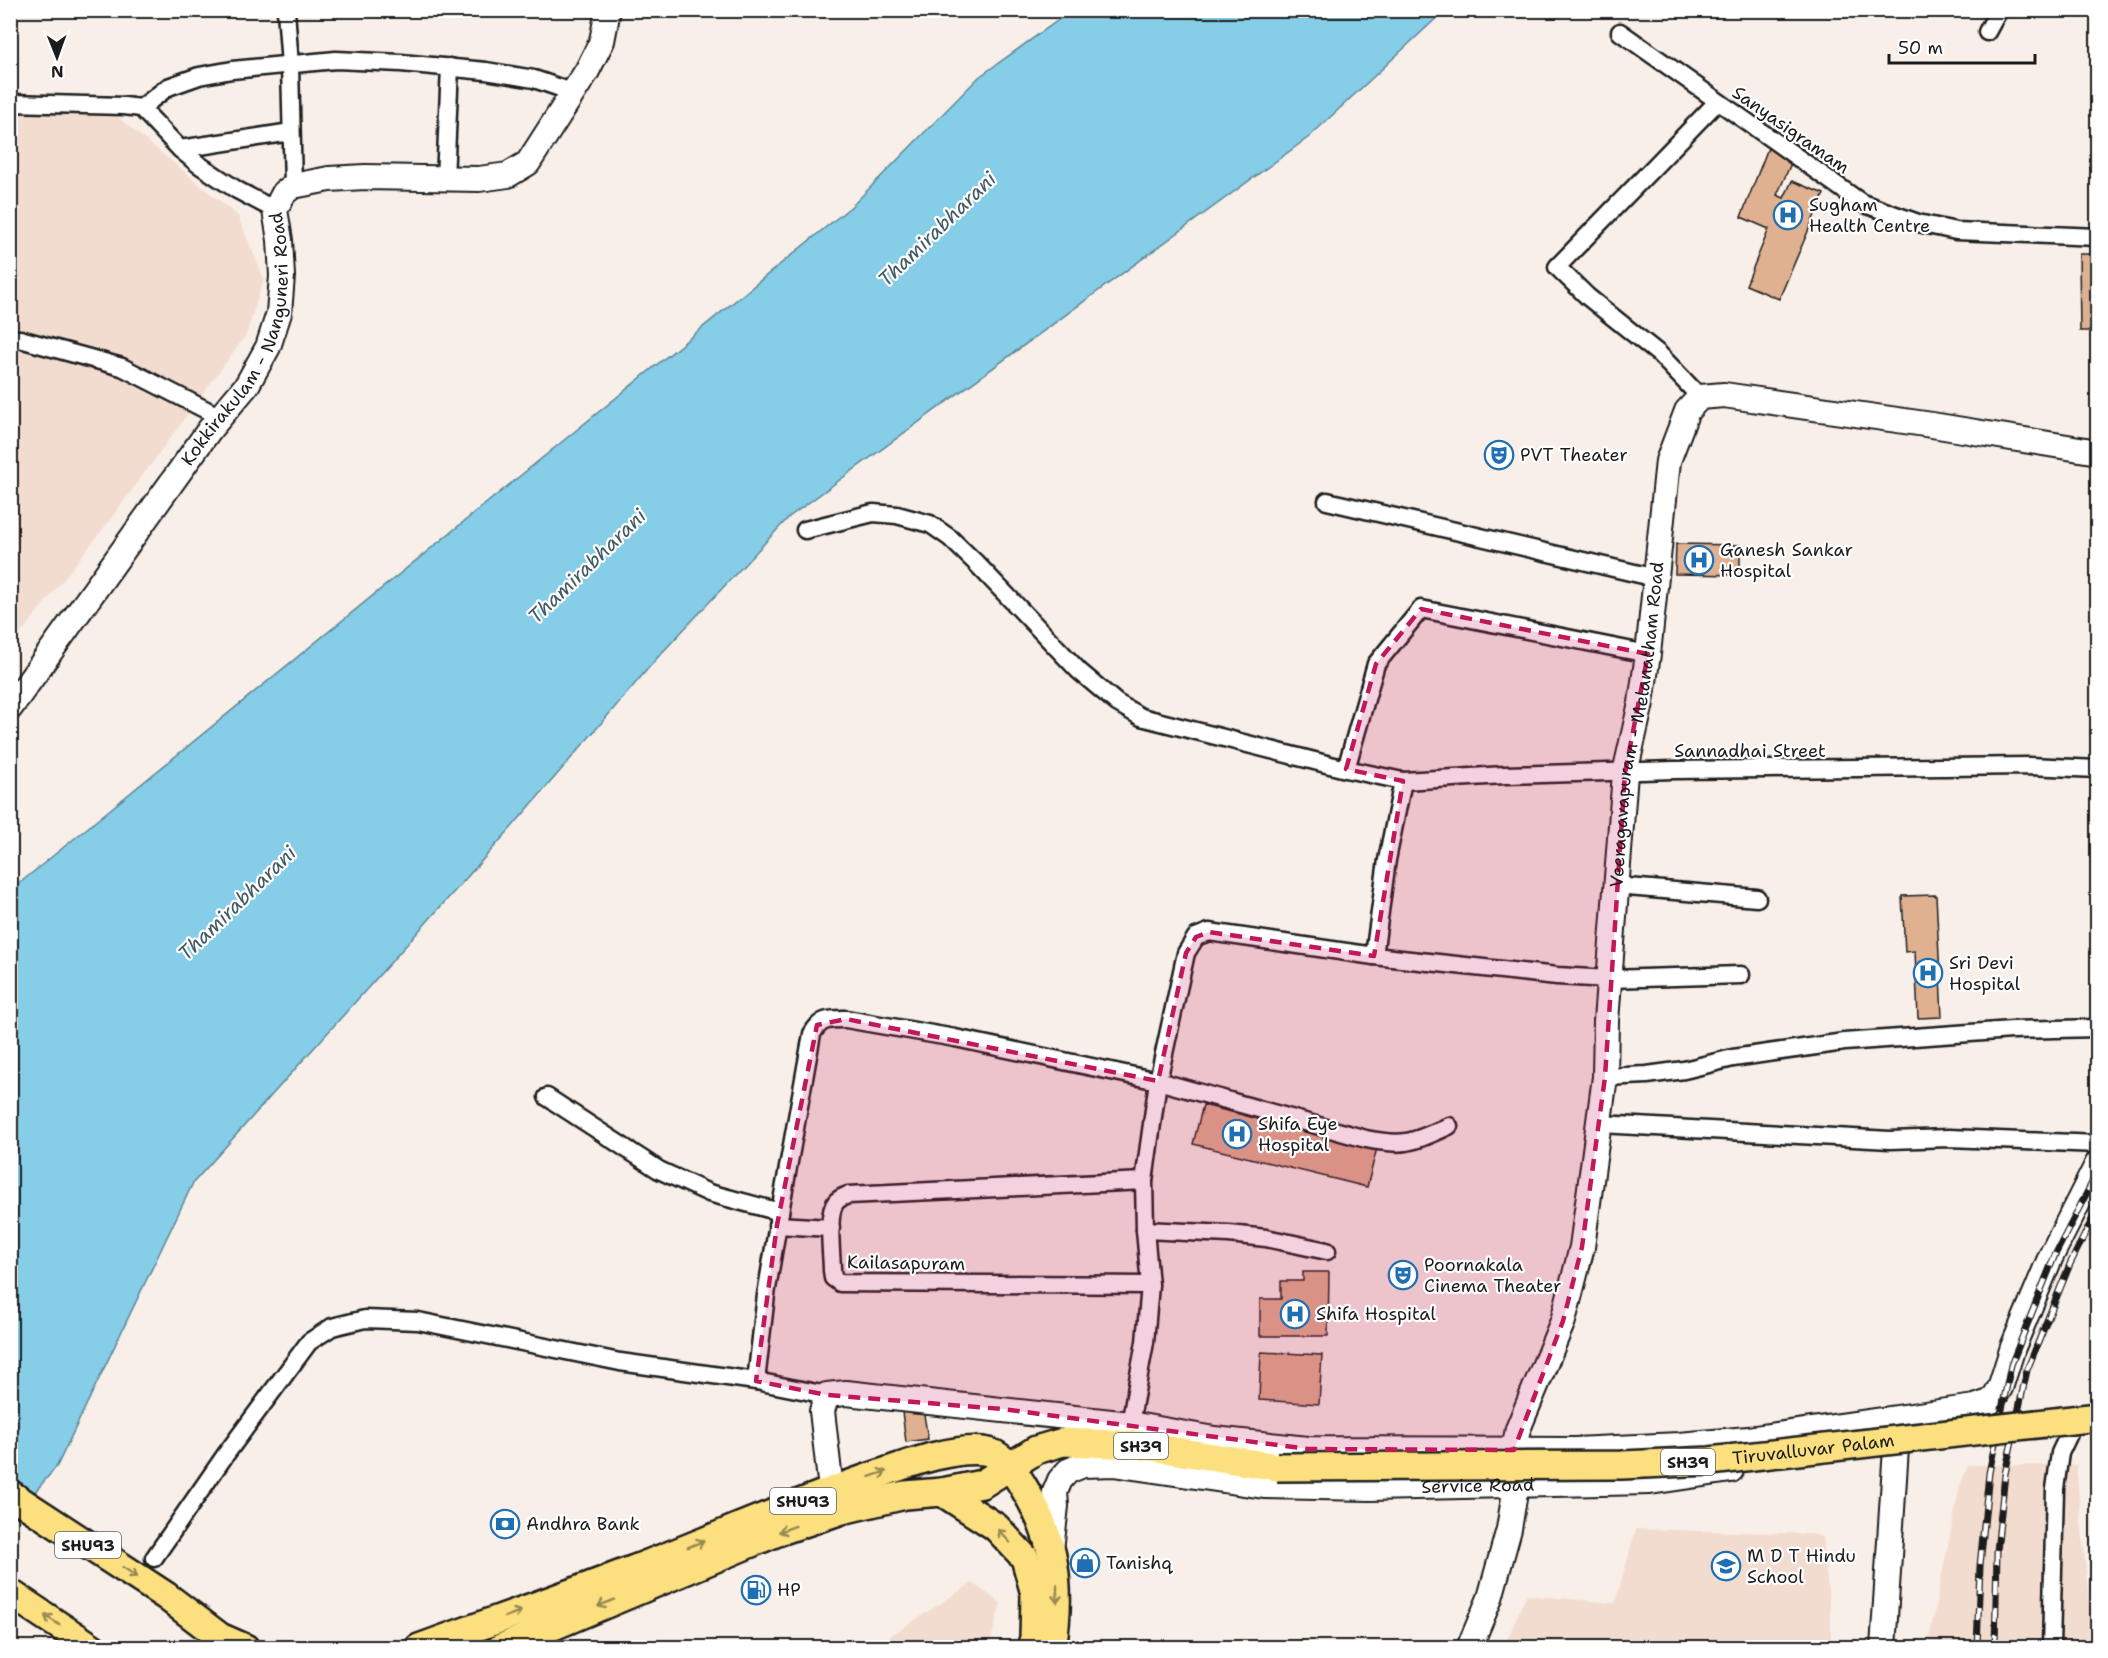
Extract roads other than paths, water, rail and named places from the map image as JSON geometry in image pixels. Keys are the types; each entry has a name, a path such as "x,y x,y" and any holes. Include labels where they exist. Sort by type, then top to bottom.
{"main road":[{"name":"Kokkirakulam - Nanguneri Road","path":"10,708 220,417 247,385 268,347 279,313 282,276 280,240 275,210 284,193 293,186 338,179 479,179 507,175 528,163 587,71 602,41 608,10"},
{"path":"1700,397 1724,395 2097,452"},
{"name":"Veeragavapuram - Melanatham Road","path":"1468,1647 1490,1598 1509,1529 1516,1486 1514,1450 1518,1429 1563,1321 1582,1247 1605,1077 1609,980 1625,773 1641,703 1648,654 1668,460 1687,411 1700,397"},
{"path":"831,1490 822,1411 827,1395 846,1393 1130,1424 1214,1439 1308,1449 1575,1450 1748,1439 1975,1407 1992,1401 2000,1388 2013,1347 2051,1256 2097,1163"},
{"path":"1883,1647 1896,1448 1901,1416"},
{"name":"Tiruvalluvar Palam","path":"1010,1466 1036,1450 1063,1442 1138,1445 1276,1467 1622,1465 1710,1461 2097,1417"},
{"name":"Service Road","path":"1051,1550 1056,1506 1055,1492 1060,1480 1068,1471 1083,1465 1113,1464 1264,1486 1370,1488 1650,1482 1971,1438"},
{"name":"SHU93","path":"419,1647 475,1638 633,1570 831,1490 921,1460 963,1452 989,1452 1010,1466"},
{"path":"942,1492 982,1484 1010,1466 1041,1518 1051,1550 1057,1581 1057,1616 1052,1647"},
{"path":"942,1492 975,1511 996,1527 1024,1558 1035,1594 1034,1638 1031,1647"},
{"name":"SHU93","path":"501,1647 703,1563 832,1513 905,1495 942,1492"},
{"name":"SHU93","path":"10,1494 166,1596 220,1637 245,1647"},
{"path":"10,1593 93,1647"}],"street":[{"path":"286,10 293,186"},
{"path":"1987,32 1999,10"},
{"name":"Sanyasigramam","path":"1620,32 1862,203 1918,222 1956,231 2097,237"},
{"path":"141,108 168,87 199,76 232,70 336,60 486,70 534,79 572,92"},
{"path":"445,179 450,67"},
{"path":"1700,397 1659,354 1588,297 1557,267 1717,102"},
{"path":"10,103 141,108 180,149 198,164 237,190 275,210"},
{"path":"180,149 291,132"},
{"path":"10,339 20,339 122,367 220,417"},
{"path":"1327,501 1656,578"},
{"name":"Sannadhai Street","path":"805,530 873,513 897,515 930,524 950,538 1079,671 1141,717 1403,781 1505,775 1674,771 2008,766 2097,769"},
{"path":"1347,769 1376,664 1421,609 1648,654"},
{"path":"1374,956 1387,860 1403,781"},
{"path":"1616,886 1757,898"},
{"path":"1130,1424 1146,1342 1150,1285 1145,1230 1144,1181 1158,1081 1186,953 1196,937 1209,932 1374,956 1491,970 1609,980 1741,975"},
{"path":"756,1382 778,1218 812,1034 817,1024 829,1018 955,1038 1158,1081 1366,1139 1393,1144 1411,1143 1449,1126"},
{"path":"1605,1077 1684,1070 1733,1058 1844,1042 2012,1030 2097,1028"},
{"path":"547,1097 659,1170 709,1193 778,1218 831,1228"},
{"path":"1600,1124 1890,1140 1949,1138 2097,1144"},
{"name":"Kailasapuram","path":"1144,1181 848,1195 840,1198 834,1204 831,1228 833,1278 840,1283 1150,1285"},
{"path":"1145,1230 1266,1238 1327,1251"},
{"path":"154,1558 226,1454 309,1342 332,1327 365,1319 418,1321 620,1362 827,1395"},
{"path":"2051,1647 2055,1489 2060,1454 2069,1434"}],"water":[{"name":"Thamirabharani","path":"1071,11 1444,11 1309,137 789,517 658,657 512,827 193,1183 57,1466 11,1520 11,890 853,205 979,77"}],"railway":[{"path":"1977,1648 1980,1566 1989,1473 2011,1365 2055,1255 2098,1171"},
{"path":"1995,1648 1997,1551 2005,1474 2027,1370 2070,1264 2098,1208"}],"place":[{"name":"Sugham Health Centre","path":"1788,215"},
{"name":"PVT Theater","path":"1499,455"},
{"name":"Ganesh Sankar Hospital","path":"1699,560"},
{"name":"Sri Devi Hospital","path":"1928,973"},
{"name":"Shifa Eye Hospital","path":"1237,1134"},
{"name":"Poornakala Cinema Theater","path":"1403,1275"},
{"name":"Shifa Hospital","path":"1295,1314"},
{"name":"Andhra Bank","path":"505,1524"},
{"name":"Tanishq","path":"1085,1563"},
{"name":"M D T Hindu School","path":"1726,1566"},
{"name":"HP","path":"756,1590"}]}
